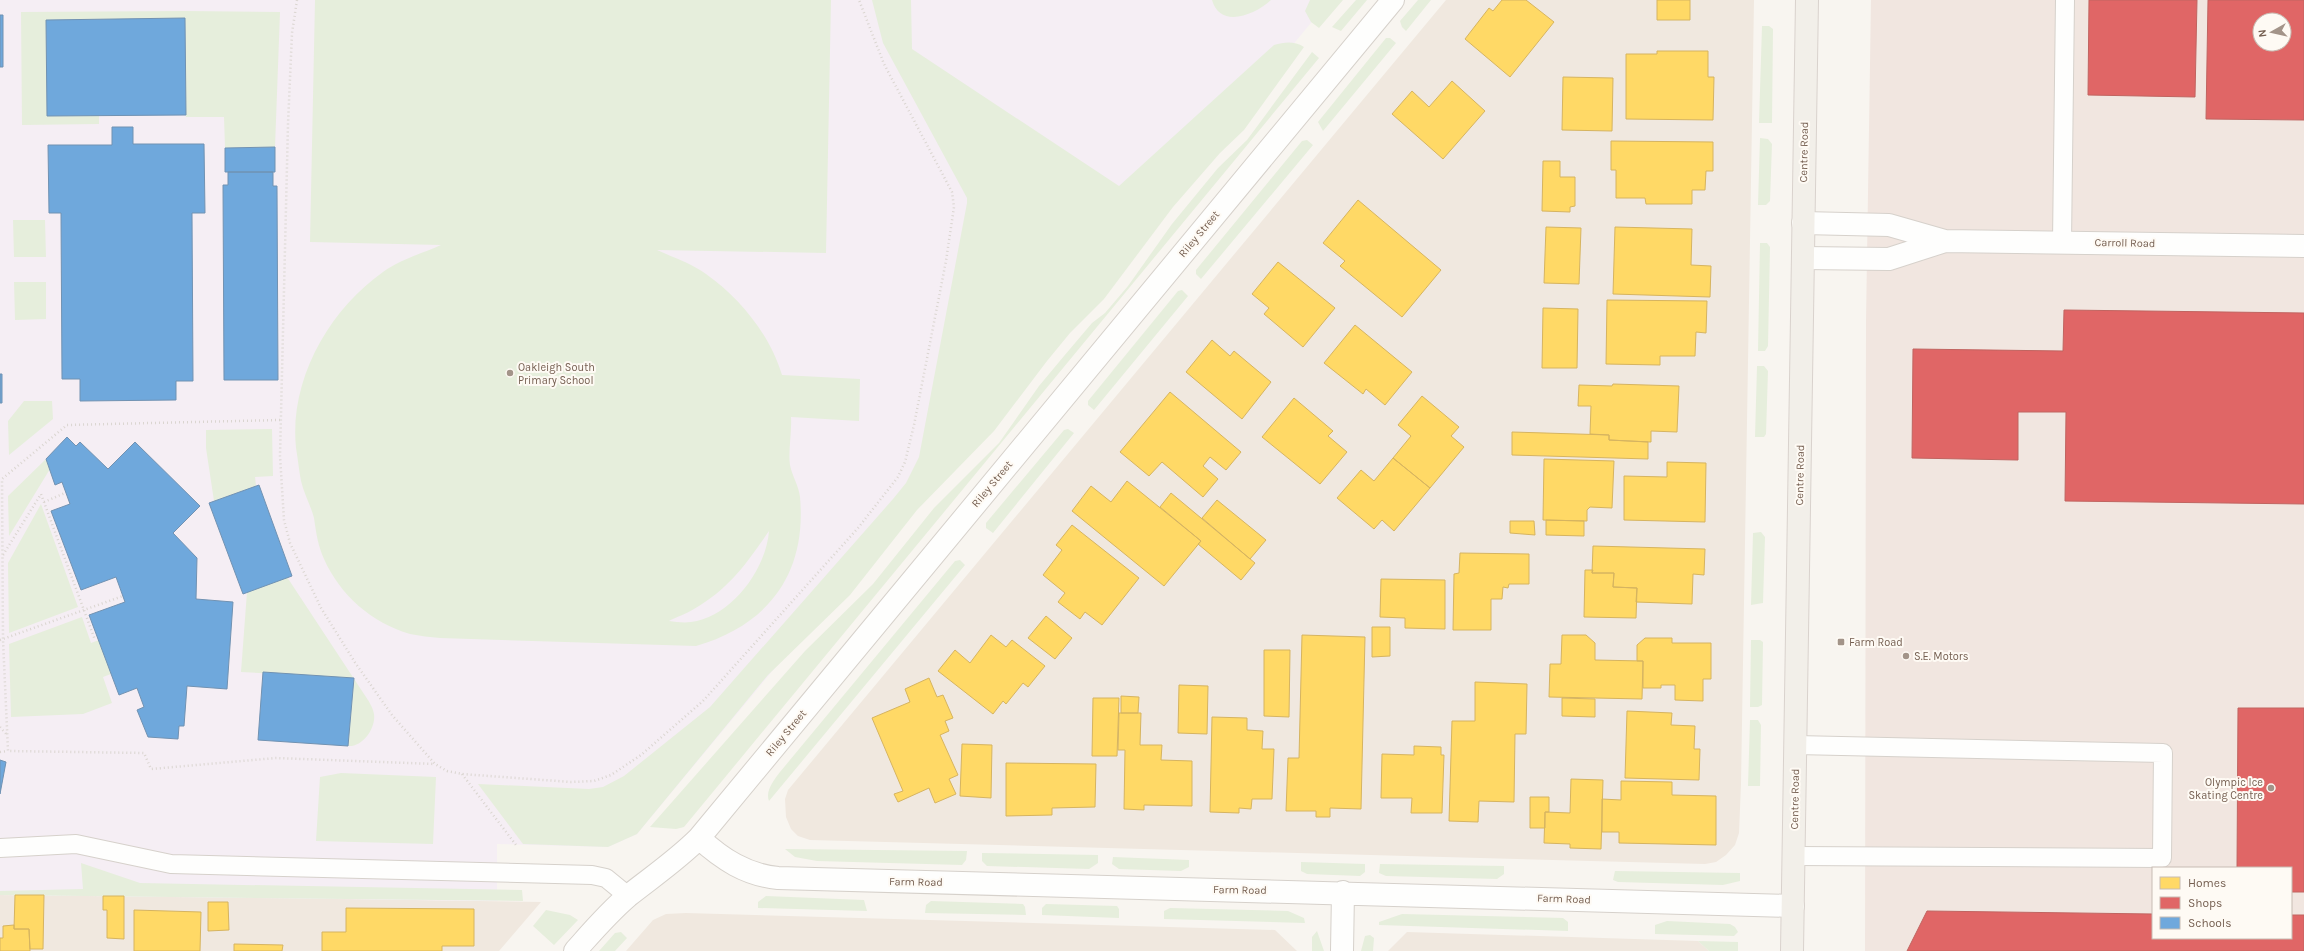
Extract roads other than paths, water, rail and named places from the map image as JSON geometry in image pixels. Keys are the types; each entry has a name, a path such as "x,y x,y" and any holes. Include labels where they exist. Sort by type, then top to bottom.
{"main road":[{"name":"Centre Road","path":"1792,951 1807,0"}],"street":[{"name":"Riley Street","path":"575,951 603,919 628,896 682,855 699,838 1393,0"},
{"name":"Carroll Road","path":"1803,223 1889,225 1945,241 2304,246"},
{"name":"Carroll Road","path":"1803,258 1889,259 1945,241"},
{"name":"Farm Road","path":"699,838 736,867 756,875 778,878 1343,892 1793,906"},
{"path":"1342,951 1343,892"}],"lane":[{"path":"2062,242 2065,0"},
{"path":"1794,856 2162,858 2164,753 1796,746"},
{"path":"0,848 76,844 171,864 592,875 606,878 628,896"}],"place":[{"name":"Oakleigh South Primary School","path":"510,373"},
{"name":"Farm Road","path":"1841,642"},
{"name":"S.E. Motors","path":"1906,656"},
{"name":"Olympic Ice Skating Centre","path":"2271,788"}]}
